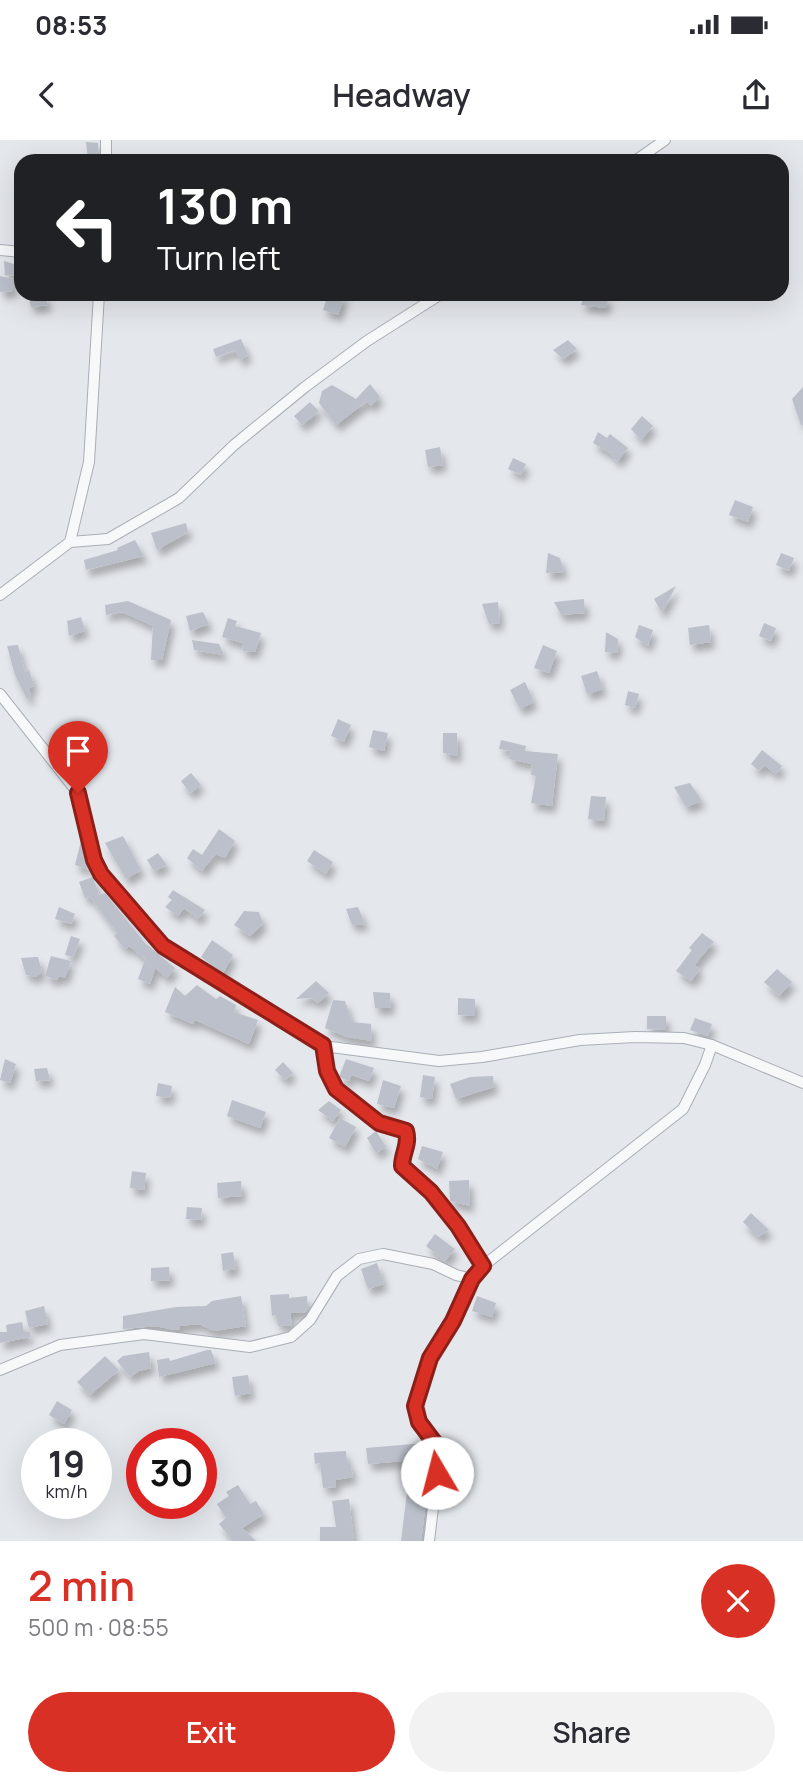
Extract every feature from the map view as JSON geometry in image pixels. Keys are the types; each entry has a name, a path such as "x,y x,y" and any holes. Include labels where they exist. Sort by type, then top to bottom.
{"street":[{"path":"645,154 665,140"},
{"path":"69,542 89,462 99,301"},
{"path":"0,596 69,542 108,539 179,498 234,445 305,387 367,341 431,301"},
{"path":"0,694 78,793 94,860 101,874 163,946 323,1045 439,1061 482,1057 580,1040 684,1038 712,1045 803,1083"},
{"path":"323,1045 327,1071 336,1089 379,1123 406,1131 409,1139 402,1166 431,1192 458,1226 483,1266"},
{"path":"429,1541 440,1450 419,1422 415,1406 430,1358 453,1321 472,1279 483,1266 683,1109 712,1045"},
{"path":"0,1370 60,1345 144,1334 250,1347 291,1337 310,1320 337,1276 359,1259 383,1254 433,1264 472,1279"}],"building":[{"path":"86,142 98,143 98,154 88,154"},
{"path":"4,261 14,264 14,276 5,275"},
{"path":"0,276 13,279 13,291 0,292"},
{"path":"30,301 47,301 48,305 31,307"},
{"path":"326,301 343,301 338,315 323,310"},
{"path":"582,301 608,301 605,308 581,305"},
{"path":"241,339 248,355 240,360 235,350 216,357 213,349"},
{"path":"568,340 577,349 563,359 553,350"},
{"path":"370,384 380,397 371,406 367,401 336,425 319,403 322,391 332,385 356,399"},
{"path":"803,387 803,425 801,425 792,399"},
{"path":"310,402 319,411 302,425 294,416"},
{"path":"642,416 653,426 641,440 631,429"},
{"path":"598,432 607,438 610,434 628,448 617,462 611,454 593,443"},
{"path":"440,447 443,465 428,467 425,450"},
{"path":"513,458 526,464 521,475 508,469"},
{"path":"735,500 753,507 748,522 729,515"},
{"path":"186,523 188,532 157,550 151,533"},
{"path":"135,540 144,556 86,570 84,560 118,550 117,548"},
{"path":"548,553 560,558 564,572 546,573"},
{"path":"781,553 794,558 789,571 776,565"},
{"path":"676,586 662,613 654,599"},
{"path":"584,599 585,613 561,615 554,602"},
{"path":"128,601 171,620 162,660 151,660 153,626 122,612 106,615 105,605"},
{"path":"498,602 500,623 489,624 482,604"},
{"path":"203,612 209,624 190,631 186,616"},
{"path":"81,617 85,631 69,636 67,621"},
{"path":"228,618 237,621 235,626 261,633 255,652 243,651 242,643 222,637"},
{"path":"764,623 776,628 771,641 759,636"},
{"path":"639,625 653,630 648,646 635,637"},
{"path":"709,625 711,642 690,645 688,628"},
{"path":"606,632 618,639 617,653 605,652"},
{"path":"192,640 219,644 224,655 194,650"},
{"path":"18,645 25,672 29,670 34,686 29,688 31,697 27,699 15,675 7,646"},
{"path":"543,645 557,651 549,673 534,668"},
{"path":"597,671 603,689 587,694 581,676"},
{"path":"525,682 534,702 520,709 510,690"},
{"path":"628,691 639,694 635,708 625,705"},
{"path":"338,719 351,725 344,742 331,736"},
{"path":"373,730 388,733 384,751 369,747"},
{"path":"443,733 457,733 458,756 443,753"},
{"path":"501,740 526,746 525,751 558,754 552,806 531,803 536,776 531,775 532,764 509,759 511,751 499,749"},
{"path":"762,750 782,766 776,774 764,765 759,771 751,764"},
{"path":"191,773 201,785 190,793 181,781"},
{"path":"690,783 702,801 686,807 674,787"},
{"path":"591,796 606,797 604,821 588,819"},
{"path":"219,829 235,841 225,858 215,854 202,871 187,858 193,849 202,855"},
{"path":"123,836 141,870 126,879 105,843"},
{"path":"81,841 86,862 90,870 75,865"},
{"path":"314,850 333,862 326,874 307,861"},
{"path":"158,853 167,865 154,871 147,860"},
{"path":"93,877 99,895 105,893 145,943 175,968 167,978 155,968 150,984 138,979 145,959 129,946 125,949 114,936 117,933 90,897 85,898 79,882"},
{"path":"173,890 205,910 198,919 184,908 178,916 165,907 172,900 168,897"},
{"path":"59,907 75,914 71,924 55,919"},
{"path":"358,907 365,924 352,925 346,909"},
{"path":"244,911 259,912 263,924 250,936 234,925"},
{"path":"702,933 714,942 694,965 700,969 691,981 676,971 692,950 689,948"},
{"path":"71,936 80,939 73,957 65,955"},
{"path":"212,940 233,955 223,973 201,957"},
{"path":"51,956 71,961 65,978 59,976 57,980 45,976"},
{"path":"38,957 42,972 36,977 26,975 21,958"},
{"path":"777,969 792,982 779,996 764,982"},
{"path":"316,981 329,993 318,1003 311,998 296,999"},
{"path":"197,985 216,999 220,996 236,1005 234,1012 258,1020 249,1044 195,1020 193,1024 165,1012 175,987 185,996"},
{"path":"373,992 390,993 391,1008 375,1008"},
{"path":"458,998 475,999 475,1016 458,1015"},
{"path":"333,1000 345,1001 352,1022 371,1024 372,1041 347,1037 325,1028"},
{"path":"647,1016 666,1016 666,1030 647,1029"},
{"path":"695,1018 712,1024 708,1036 690,1030"},
{"path":"5,1059 16,1064 10,1083 0,1080"},
{"path":"346,1059 374,1068 369,1081 351,1075 349,1081 339,1077"},
{"path":"283,1062 293,1073 285,1080 275,1070"},
{"path":"47,1068 50,1080 36,1081 34,1069"},
{"path":"423,1075 435,1077 432,1099 420,1097"},
{"path":"493,1076 494,1087 456,1099 450,1084 470,1077"},
{"path":"383,1080 401,1086 394,1108 377,1104"},
{"path":"158,1083 172,1086 170,1098 156,1096"},
{"path":"232,1100 266,1112 260,1128 227,1116"},
{"path":"329,1101 341,1110 333,1121 318,1110"},
{"path":"340,1118 356,1127 345,1147 329,1138"},
{"path":"376,1131 386,1147 376,1153 367,1138"},
{"path":"422,1146 443,1152 437,1169 418,1159"},
{"path":"132,1171 146,1173 144,1190 130,1188"},
{"path":"469,1180 470,1206 450,1201 449,1181"},
{"path":"241,1181 242,1196 218,1198 217,1183"},
{"path":"187,1207 202,1208 201,1220 186,1219"},
{"path":"751,1213 769,1230 758,1237 743,1222"},
{"path":"435,1234 455,1249 445,1261 426,1246"},
{"path":"233,1252 236,1269 223,1271 221,1254"},
{"path":"377,1263 384,1284 368,1289 361,1269"},
{"path":"169,1267 170,1280 151,1281 151,1268"},
{"path":"289,1294 289,1298 307,1296 308,1308 306,1312 290,1313 292,1325 278,1326 276,1315 272,1316 270,1295"},
{"path":"241,1296 246,1326 214,1331 199,1324 179,1326 180,1329 174,1330 156,1326 123,1329 123,1316 176,1307 206,1306 212,1301"},
{"path":"477,1296 496,1303 492,1317 472,1311"},
{"path":"44,1306 48,1324 29,1328 25,1311"},
{"path":"22,1322 24,1332 30,1332 30,1337 0,1343 0,1332 7,1332 6,1325"},
{"path":"211,1350 216,1363 159,1377 157,1360 169,1358 170,1361"},
{"path":"149,1352 151,1368 130,1377 117,1361 123,1356"},
{"path":"105,1356 119,1370 90,1395 77,1382"},
{"path":"248,1375 251,1393 235,1396 232,1377"},
{"path":"57,1401 72,1410 64,1424 49,1415"},
{"path":"425,1443 428,1459 368,1464 366,1448"},
{"path":"346,1451 347,1463 350,1462 353,1477 336,1480 336,1487 323,1488 320,1463 315,1464 314,1453"},
{"path":"409,1476 429,1479 421,1541 401,1541"},
{"path":"238,1485 250,1504 256,1501 264,1514 242,1528 256,1541 233,1541 219,1524 226,1518 217,1504 229,1496 226,1492"},
{"path":"349,1499 354,1541 320,1541 320,1527 336,1527 332,1501"}],"route":[{"path":"78,793 94,860 101,874 163,946 323,1045 327,1071 336,1089 379,1123 406,1131 409,1139 402,1166 431,1192 458,1226 483,1266 472,1279 453,1321 430,1358 415,1406 419,1422 440,1450 437,1473"}]}
